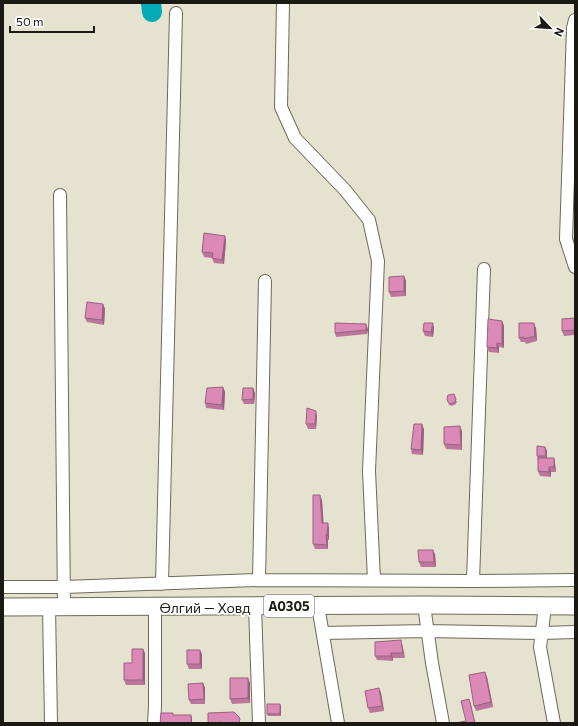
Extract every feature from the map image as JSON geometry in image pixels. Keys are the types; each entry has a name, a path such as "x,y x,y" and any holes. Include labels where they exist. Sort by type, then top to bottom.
{"highway":[{"name":"Өлгий — Ховд","path":"3,607 424,605 575,606"}],"street":[{"path":"283,3 281,107 295,138 345,190 369,220 378,261 369,471 374,580"},
{"path":"162,584 176,13"},
{"path":"575,20 573,28 566,239 575,267"},
{"path":"51,723 57,607 64,587 60,195"},
{"path":"473,582 484,269"},
{"path":"259,580 264,281"},
{"path":"3,587 64,587 259,580 473,582 575,580"},
{"path":"424,605 432,663 444,723"},
{"path":"318,606 338,723"},
{"path":"545,606 540,647 554,723"},
{"path":"154,723 155,607"},
{"path":"255,607 259,723"},
{"path":"323,633 427,630 542,633 575,632"}],"building":[{"path":"204,233 225,236 222,260 212,258 213,253 202,252"},
{"path":"404,276 404,291 389,292 389,277"},
{"path":"87,302 103,304 102,320 85,318"},
{"path":"575,318 575,330 562,331 562,319"},
{"path":"488,319 502,321 502,344 497,343 497,348 487,347"},
{"path":"335,323 366,324 366,330 335,333"},
{"path":"424,323 433,323 431,332 423,331"},
{"path":"519,323 534,323 535,336 524,339 524,337 519,338"},
{"path":"223,387 222,405 205,403 207,388"},
{"path":"243,388 253,388 253,399 242,400"},
{"path":"454,394 456,399 455,402 451,404 447,399 448,395"},
{"path":"307,408 316,411 315,424 306,424"},
{"path":"414,424 422,424 421,450 411,449"},
{"path":"460,426 461,445 444,444 444,427"},
{"path":"537,446 545,447 546,456 537,456"},
{"path":"538,458 554,458 554,467 549,467 549,472 538,471"},
{"path":"313,495 320,495 322,523 328,523 326,535 327,545 313,544"},
{"path":"418,550 433,550 434,562 419,562"},
{"path":"401,640 403,653 391,653 391,656 375,656 375,642"},
{"path":"132,649 143,649 143,680 124,680 124,663 132,663"},
{"path":"187,650 200,650 200,664 187,664"},
{"path":"485,672 491,702 474,706 469,675"},
{"path":"230,678 248,678 248,698 230,699"},
{"path":"203,683 204,699 189,700 188,684"},
{"path":"379,688 382,706 368,708 365,691"},
{"path":"469,699 475,723 455,723 466,721 461,701"},
{"path":"267,704 280,704 280,714 267,714"},
{"path":"234,712 240,719 239,723 208,723 208,713"},
{"path":"161,713 191,715 191,723 160,723"}],"waterway":[{"path":"151,3 152,12"}]}
